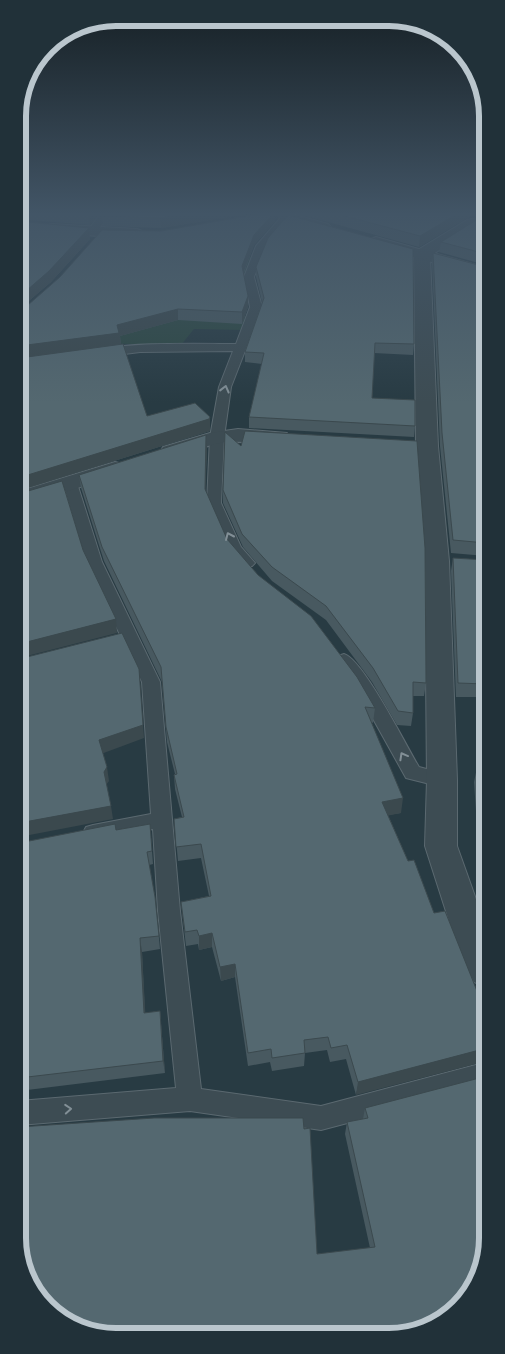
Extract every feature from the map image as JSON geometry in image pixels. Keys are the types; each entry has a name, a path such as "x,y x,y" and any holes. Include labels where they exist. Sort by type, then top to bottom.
{"street":[{"path":"421,277 416,446 447,562 441,846 479,957"},
{"path":"26,497 217,437 238,435 297,438"}],"lane":[{"path":"248,277 256,307 225,387 217,437 214,503 234,549 259,578"},
{"path":"94,354 140,348 241,347"},
{"path":"70,483 120,639 151,682 161,820 190,1100"},
{"path":"336,648 364,687 413,772 442,780"},
{"path":"76,836 161,820"},
{"path":"26,1112 190,1100 321,1118 479,1076"}],"green space":[{"path":"196,277 244,277 215,319 248,316 243,330 194,329 181,345 82,343"}],"building":[{"path":"26,277 42,277 26,291"},
{"path":"60,277 244,277 248,296 242,312 178,309 117,325 119,333 26,346 26,305"},
{"path":"259,277 413,277 414,344 375,343 372,398 415,400 415,426 249,417 264,353 245,352 264,298"},
{"path":"434,277 479,277 479,542 453,540 442,433"},
{"path":"123,344 147,416 195,403 210,417 209,419 26,476 26,356"},
{"path":"245,431 417,441 425,548 426,683 413,682 413,713 398,711 373,668 326,606 272,567 242,534 223,490 225,432 241,446"},
{"path":"206,435 205,489 227,539 258,575 311,616 357,677 375,708 365,707 403,798 382,802 408,861 414,860 434,913 445,911 479,996 479,1050 358,1082 347,1045 331,1048 328,1037 304,1040 305,1053 272,1058 271,1049 248,1053 235,964 220,967 212,933 199,936 197,930 185,932 181,902 211,896 201,844 176,847 174,819 184,817 174,775 177,774 166,727 161,667 102,547 79,475"},
{"path":"62,481 83,550 116,619 26,642 26,492"},
{"path":"453,558 479,560 479,684 458,683"},
{"path":"122,633 139,669 143,725 99,740 107,767 104,772 111,806 26,822 26,657"},
{"path":"115,824 116,830 150,824 152,851 147,852 155,897 159,936 140,938 144,1013 160,1011 163,1061 26,1077 26,842"},
{"path":"479,1078 479,1243 477,1255 472,1272 463,1288 448,1305 434,1316 406,1326 388,1328 105,1327 88,1323 66,1312 49,1297 36,1277 28,1255 26,1237 26,1127 154,1118 303,1118 304,1129 310,1128 317,1254 375,1247 347,1122 368,1118 365,1108"}]}
